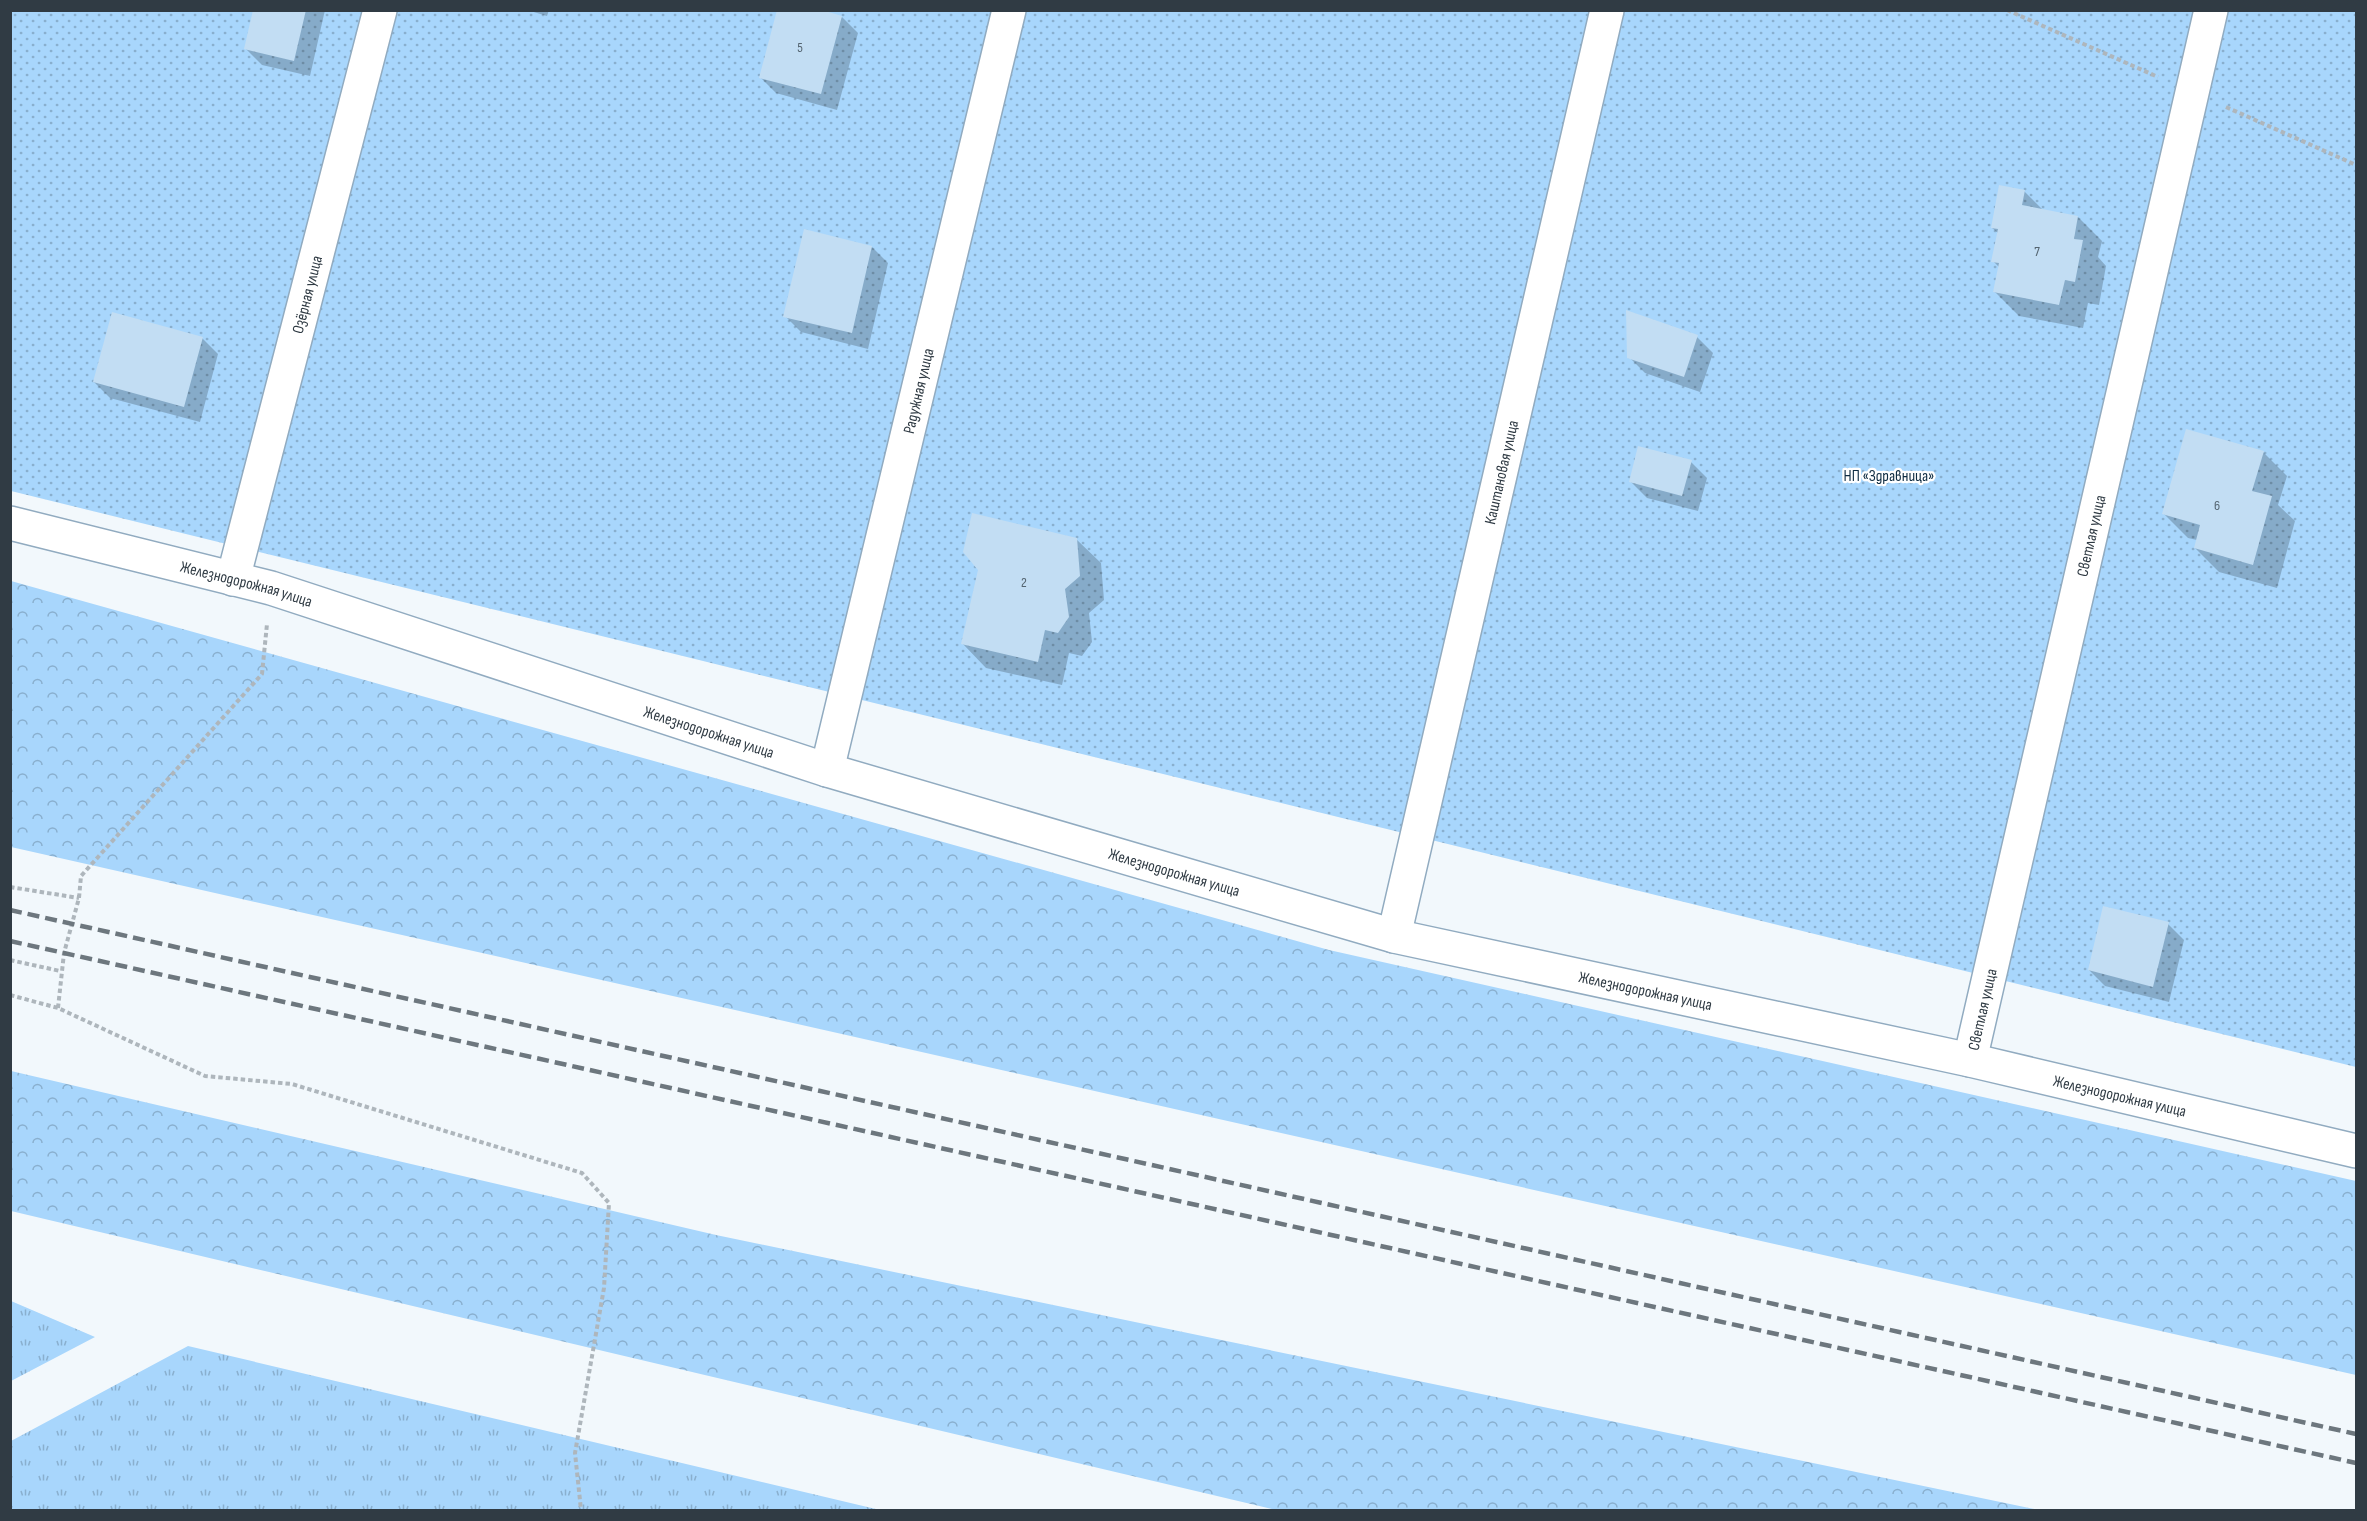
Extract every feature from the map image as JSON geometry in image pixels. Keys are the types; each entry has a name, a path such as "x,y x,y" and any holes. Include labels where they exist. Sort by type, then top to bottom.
{"street":[{"name":"Озёрная улица","path":"233,579 380,10"},
{"name":"Радужная улица","path":"827,770 1009,10"},
{"name":"Каштановая улица","path":"1394,936 1607,10"},
{"name":"Светлая улица","path":"1971,1060 2211,10"},
{"name":"Железнодорожная улица","path":"10,523 271,588 827,770 1394,936 1971,1060 2356,1151"}],"path":[{"path":"58,1008 60,971 79,898 81,876 262,674 271,588"},
{"path":"10,887 79,898"},
{"path":"10,960 60,971"},
{"path":"10,995 58,1008 205,1076 292,1084 582,1173 609,1203 604,1288 575,1453 581,1510"}],"green space":[{"name":"НП «Здравница»","path":"11,11 2356,11 2356,1067 11,491"},
{"path":"11,581 1329,950 2356,1181 2356,1375 11,847"},
{"path":"11,1071 716,1235 2039,1510 1276,1510 11,1211"},
{"path":"11,1301 95,1337 11,1381"},
{"path":"188,1346 880,1510 11,1510 11,1441"}],"building":[{"path":"253,10 306,10 294,61 244,49"},
{"path":"777,10 822,10 842,16 821,94 759,78"},
{"path":"1999,185 2025,190 2022,205 2078,216 2074,239 2083,240 2075,282 2065,280 2059,305 1993,292 1999,263 1991,262 1998,229 1991,228"},
{"path":"804,229 872,246 852,333 783,317"},
{"path":"1626,310 1698,335 1684,377 1627,358"},
{"path":"112,312 203,337 184,407 93,382"},
{"path":"2186,429 2264,451 2252,491 2272,496 2253,565 2194,548 2200,525 2162,514"},
{"path":"1638,446 1692,460 1682,496 1629,482"},
{"path":"972,513 1077,538 1080,576 1065,589 1069,617 1058,633 1045,630 1038,662 961,644 978,570 963,552"},
{"path":"2103,906 2169,922 2153,987 2088,970"}],"railway":[{"path":"10,910 2356,1434"},
{"path":"10,941 2356,1463"}]}
